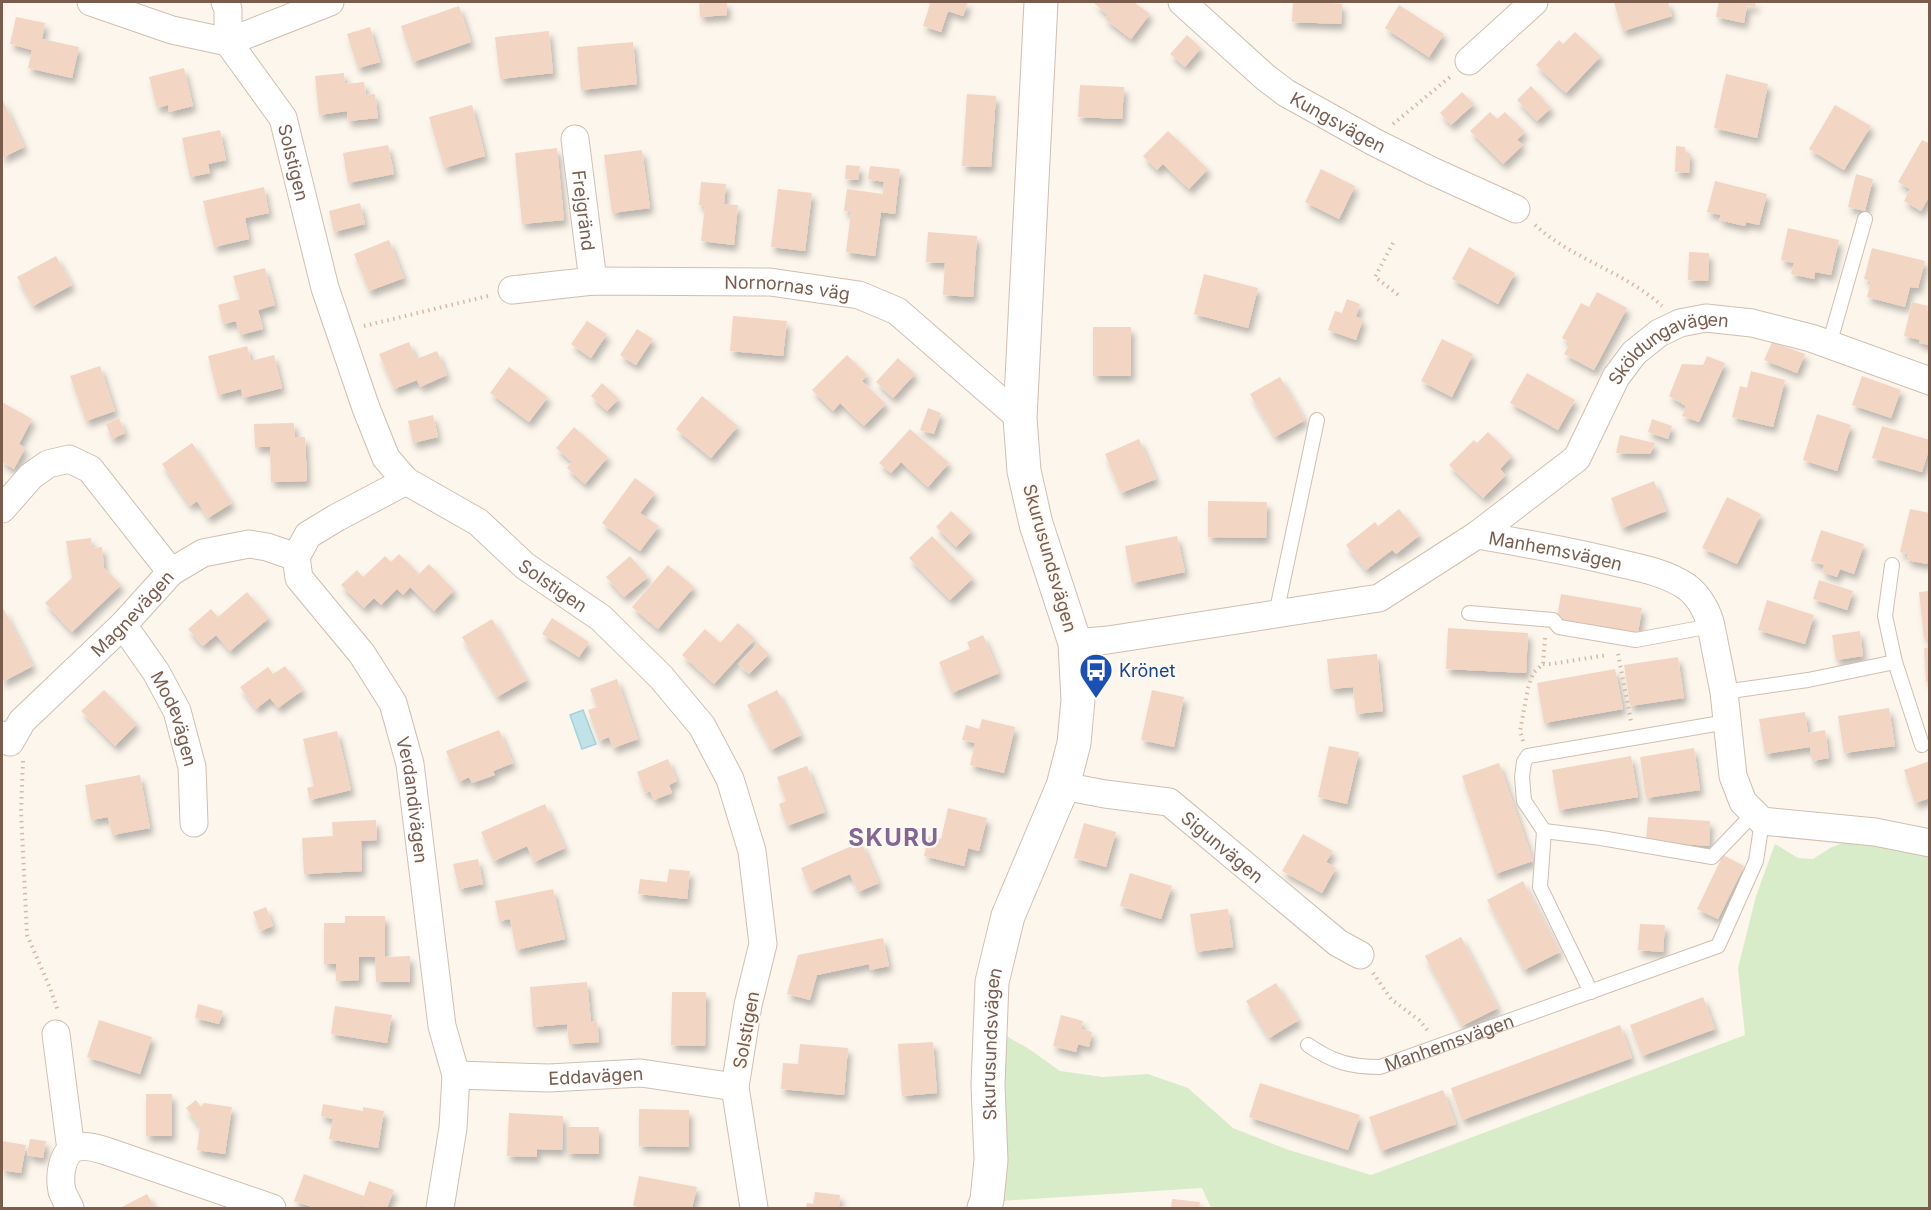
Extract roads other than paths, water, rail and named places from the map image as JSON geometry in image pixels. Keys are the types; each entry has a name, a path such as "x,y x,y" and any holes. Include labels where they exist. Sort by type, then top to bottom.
{"street":[{"path":"91,2 172,30 228,42 330,2"},
{"path":"225,2 228,9 228,42"},
{"name":"Skurusundsvägen","path":"984,1209 991,1160 988,1085 992,982 1008,916 1063,786 1074,743 1078,700 1075,643 1036,524 1024,471 1020,418 1041,2"},
{"name":"Kungsvägen","path":"1182,2 1264,77 1286,93 1374,142 1516,209"},
{"path":"1469,61 1534,2"},
{"name":"Solstigen","path":"228,42 283,118 325,288 386,459 406,481 478,522 525,566 601,618 661,677 702,726 730,779 752,851 763,944 748,1005 735,1087 754,1209"},
{"name":"Frejgränd","path":"575,139 593,281"},
{"name":"Nornornas väg","path":"512,290 593,281 770,282 859,295 897,311 1020,418"},
{"name":"Sköldungavägen","path":"1477,535 1577,458 1616,377 1634,353 1659,333 1680,323 1706,318 1752,323 1829,345 1929,381"},
{"path":"2,509 31,476 48,465 69,459 90,469 171,572"},
{"path":"296,557 308,535 406,481"},
{"name":"Manhemsvägen","path":"1075,643 1108,640 1379,598 1477,535 1577,553 1658,573 1689,588 1699,599 1709,617 1724,693 1733,776 1743,802 1758,817"},
{"name":"Magnevägen","path":"6,738 123,625 171,572 203,553 249,544 267,547 296,557"},
{"name":"Verdandivägen","path":"296,557 299,578 363,654 393,703 410,764 442,1026 456,1076 453,1128 440,1209"},
{"name":"Modevägen","path":"123,625 156,672 177,711 192,767 194,823"},
{"name":"Sigunvägen","path":"1063,786 1169,802 1330,936 1360,955"},
{"path":"1758,817 1875,832 1929,843"},
{"path":"58,1024 71,1150"},
{"name":"Eddavägen","path":"456,1076 549,1078 642,1073 735,1087"},
{"path":"70,1209 62,1193 61,1181 65,1157 79,1146 106,1151 272,1209"}],"lane":[{"path":"1829,345 1864,219"},
{"path":"1276,614 1317,420"},
{"path":"1892,565 1885,616 1895,662 1922,745"},
{"path":"1469,614 1548,619 1553,620 1559,627 1636,639 1711,626"},
{"path":"1724,693 1808,680 1895,662"},
{"path":"1591,992 1539,886 1544,831 1524,801 1522,777 1524,762 1528,756 1727,722"},
{"path":"1544,831 1712,857 1758,817"},
{"name":"Manhemsvägen","path":"1308,1045 1325,1057 1357,1067 1380,1067 1718,946 1756,861 1758,817"}],"water":[{"path":"583,710 596,744 582,749 570,715"}],"place":[{"name":"Krönet","path":"1096,699"}],"district":[{"name":"SKURU","path":"894,837"}]}
